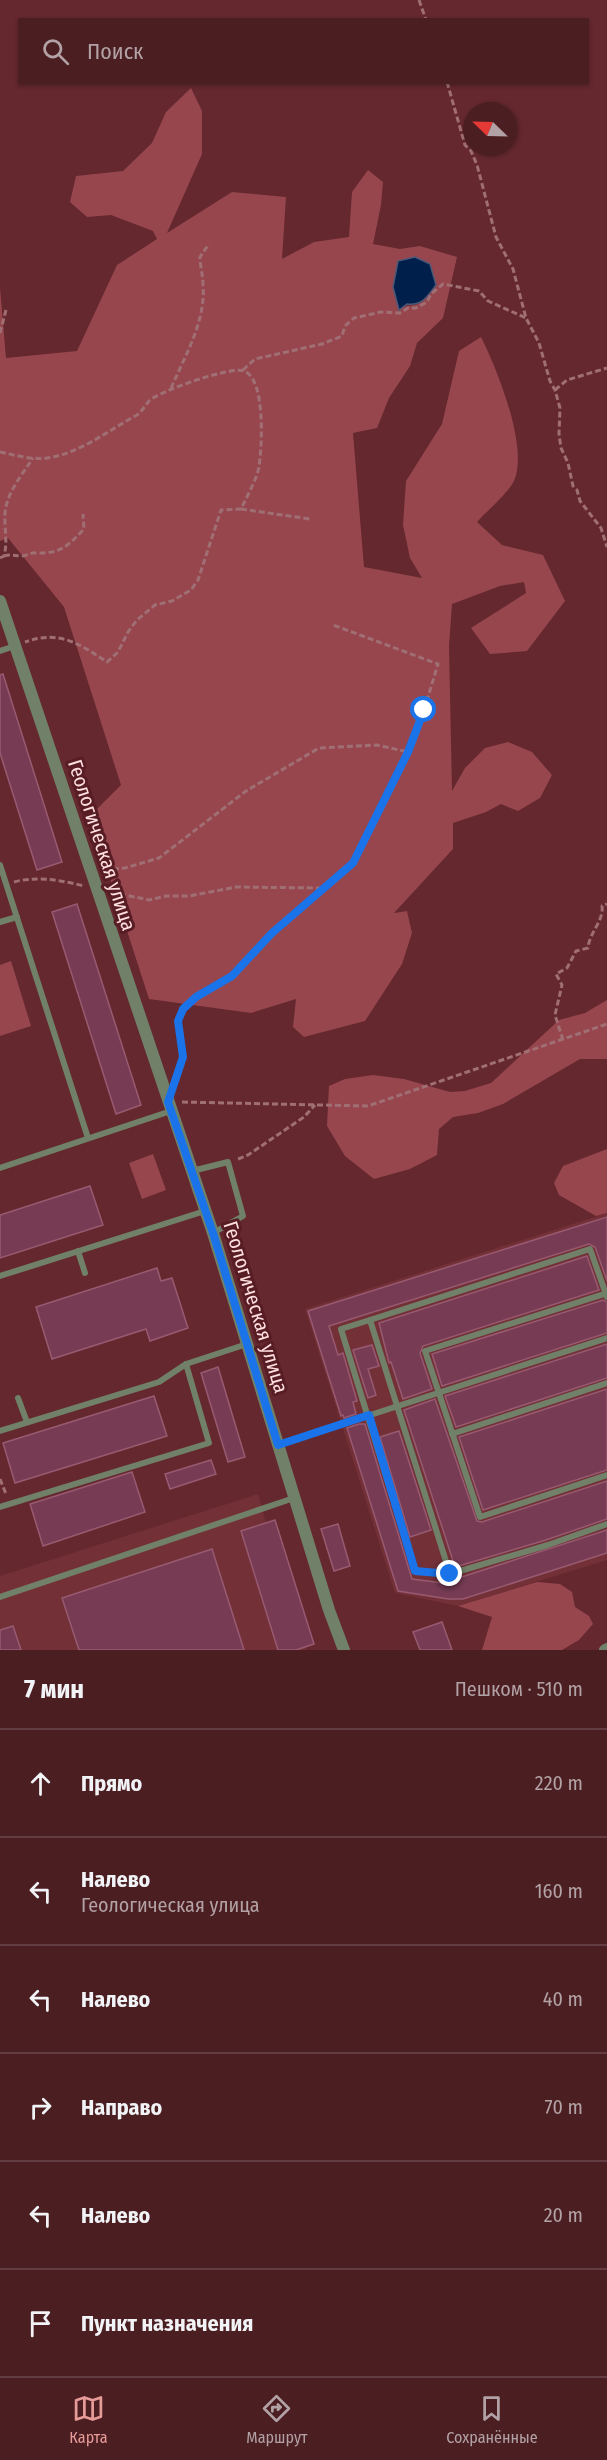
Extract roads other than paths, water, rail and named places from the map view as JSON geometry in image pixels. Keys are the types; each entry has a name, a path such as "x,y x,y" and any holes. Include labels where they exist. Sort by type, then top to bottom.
{"street":[{"name":"Геологическая улица","path":"0,601 213,1233 344,1650"}],"lane":[{"path":"0,651 15,646"},
{"path":"0,865 88,1138"},
{"path":"0,922 17,917"},
{"path":"0,1168 169,1107"},
{"path":"191,1171 228,1162 243,1216 213,1233"},
{"path":"0,1276 205,1211"},
{"path":"607,1475 480,1517 425,1351 607,1294 590,1249 341,1329 415,1571 450,1574 548,1545 607,1524"},
{"path":"78,1251 85,1273"},
{"path":"370,1320 450,1574"},
{"path":"278,1445 607,1338"},
{"path":"0,1431 159,1382 186,1364 247,1344"},
{"path":"0,1507 209,1443 186,1364"},
{"path":"453,1434 607,1383"},
{"path":"18,1398 27,1422"},
{"path":"0,1597 295,1497"}],"water":[{"path":"415,257 430,264 436,285 420,302 407,304 399,310 393,287 398,261"}]}
